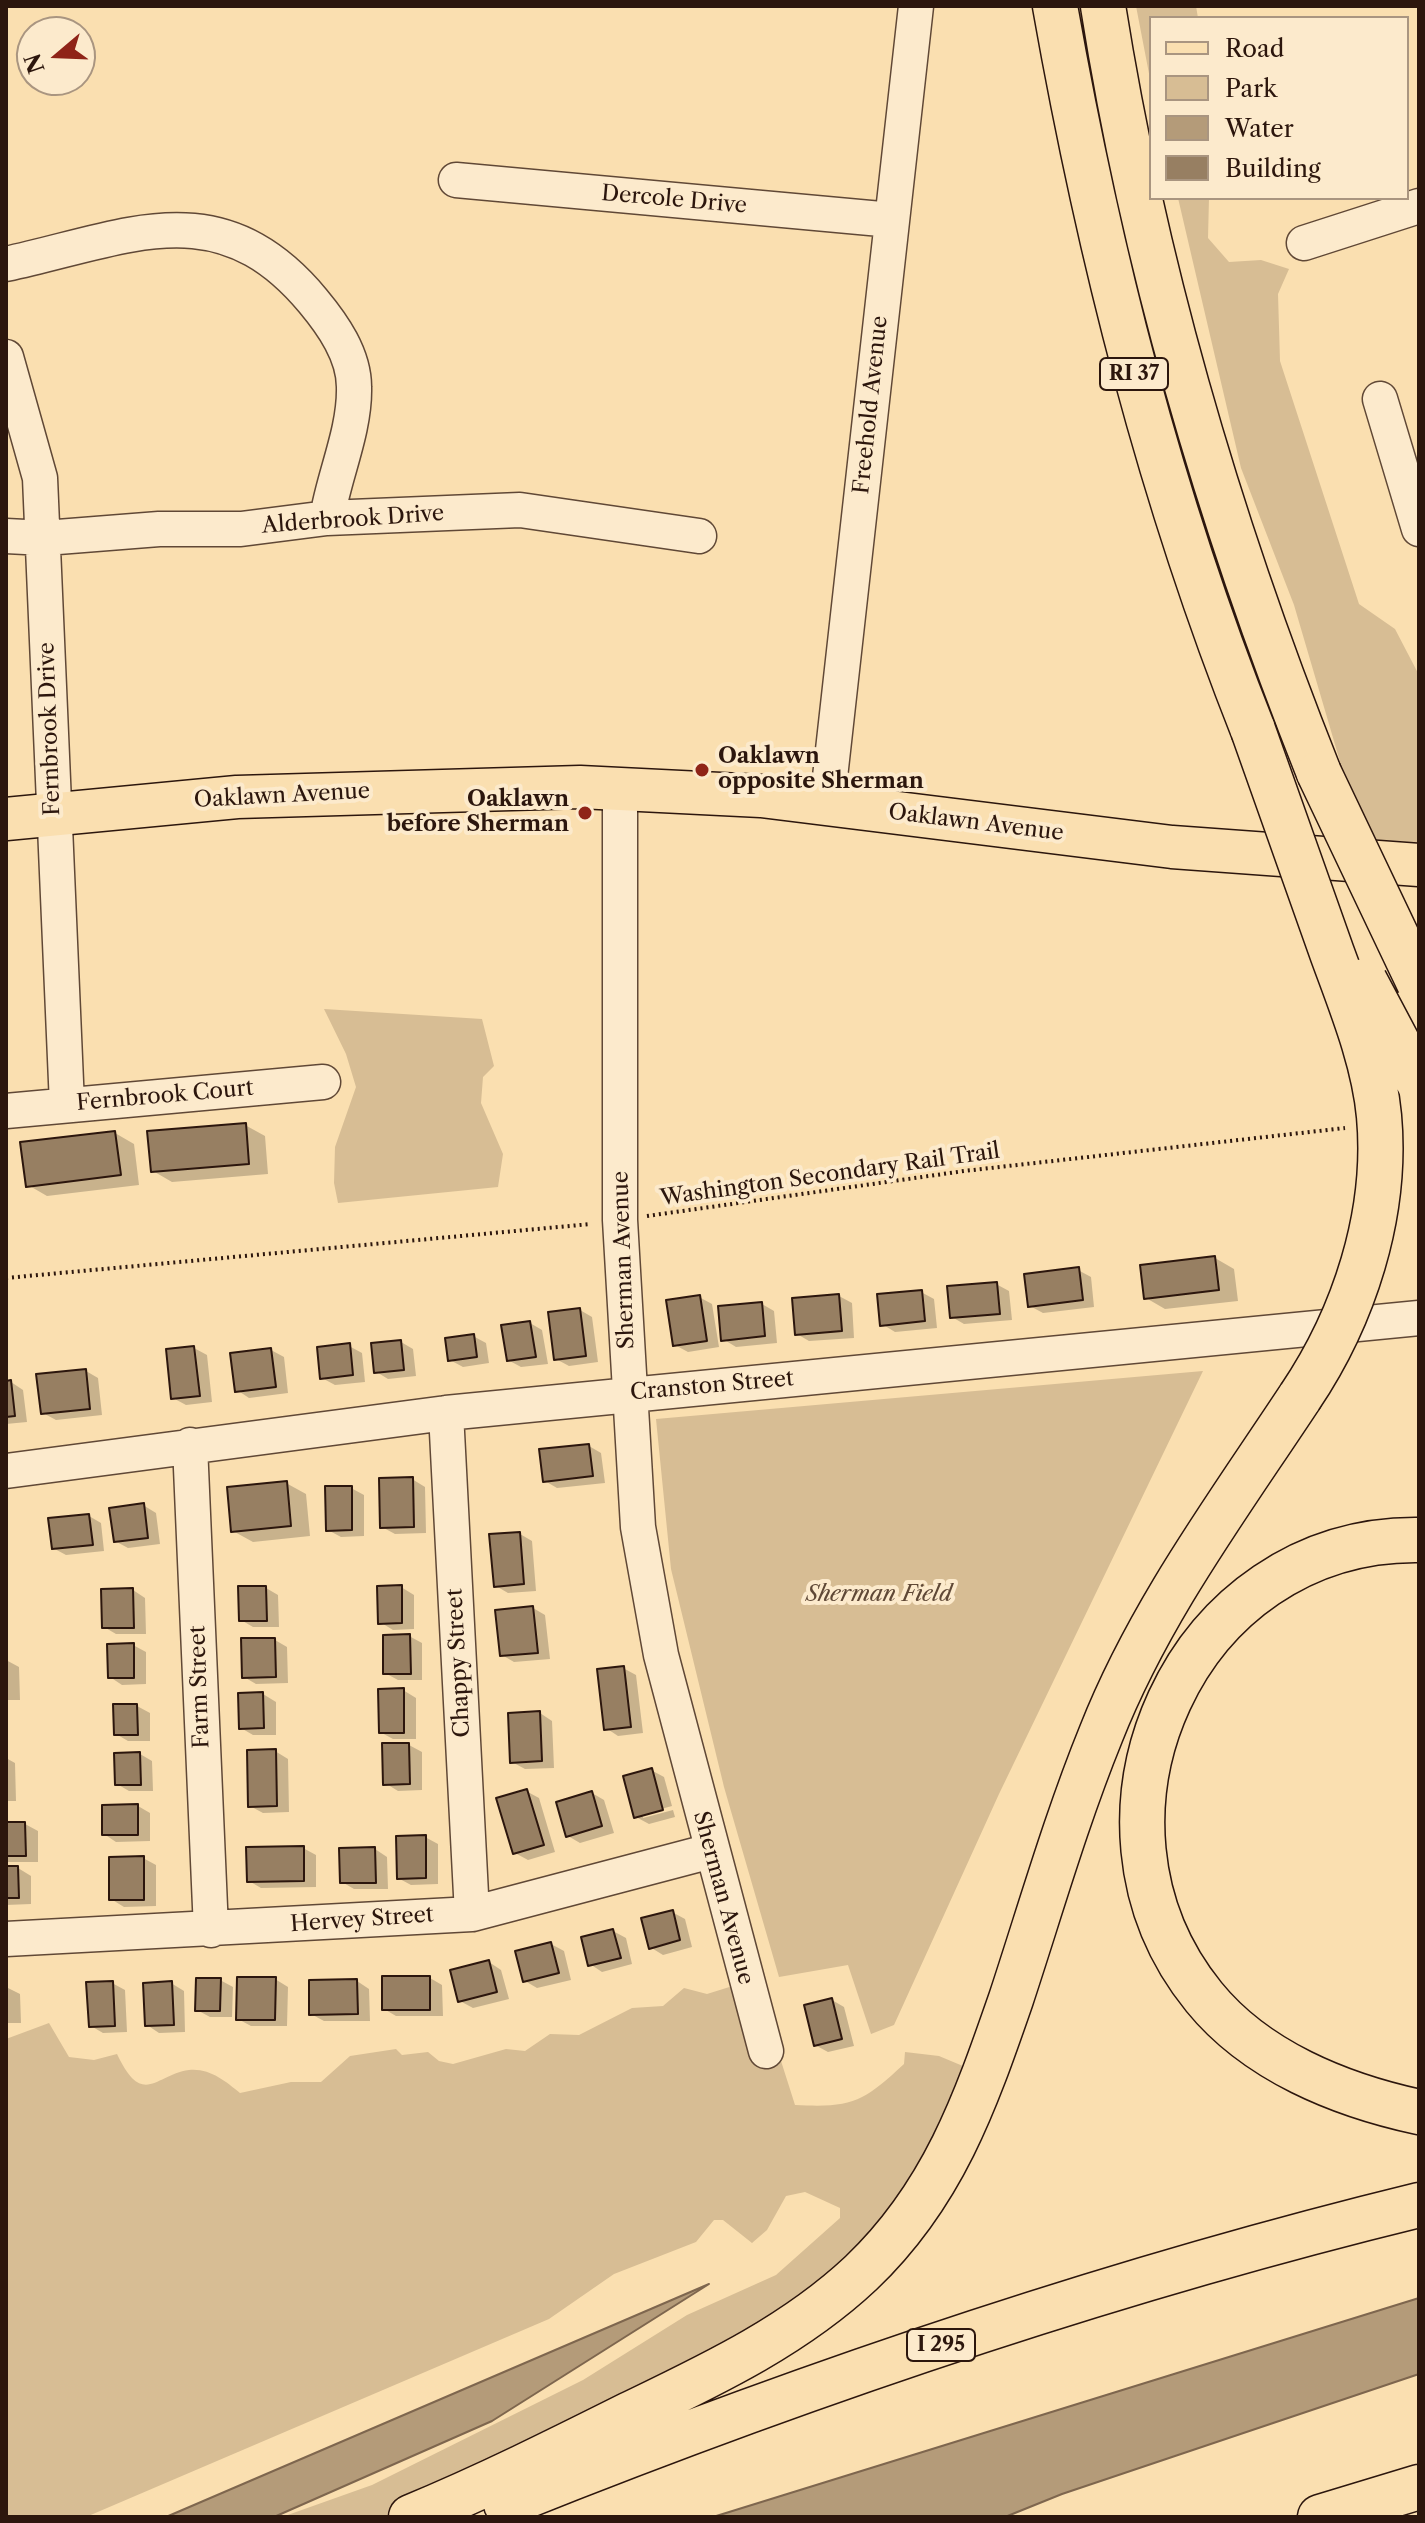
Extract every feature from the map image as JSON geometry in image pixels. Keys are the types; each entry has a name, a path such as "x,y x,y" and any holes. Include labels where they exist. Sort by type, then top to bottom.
{"highway":[{"name":"RI 37","path":"1055,6 1089,187 1140,396 1192,567 1253,730 1332,915 1419,1083"},
{"name":"RI 37","path":"1103,6 1140,205 1192,412 1237,558 1319,773 1419,983"},
{"path":"411,2517 502,2477 749,2353 830,2299 860,2273 907,2221 945,2165 974,2107 1081,1790 1119,1693 1161,1610 1335,1340 1357,1285 1375,1193 1379,1115 1350,1004 1253,730"},
{"path":"1419,1540 1355,1546 1304,1564 1258,1591 1214,1630 1179,1678 1163,1711 1145,1776 1142,1810 1143,1846 1156,1910 1168,1940 1203,1996 1250,2041 1305,2074 1375,2101 1419,2112"},
{"name":"I 295","path":"474,2517 701,2428 909,2355 1170,2273 1419,2205"},
{"path":"1320,2517 1419,2487"}],"main road":[{"name":"Oaklawn Avenue","path":"6,819 237,797 580,787 761,796 1172,847 1419,865"}],"street":[{"name":"Freehold Avenue","path":"827,804 916,6"},
{"name":"Dercole Drive","path":"456,180 892,220"},
{"path":"1304,243 1419,206"},
{"path":"6,264 164,230 226,236 267,255 299,284 324,315 348,354 354,372 353,406 327,518"},
{"name":"Fernbrook Drive","path":"6,357 40,478 45,538 53,813 67,1105"},
{"path":"1380,399 1419,529"},
{"name":"Alderbrook Drive","path":"6,536 45,538 159,529 241,529 327,518 520,510 699,536"},
{"name":"Sherman Avenue","path":"620,790 620,1220 638,1527 661,1655 766,2051"},
{"name":"Fernbrook Court","path":"6,1111 323,1082"},
{"name":"Cranston Street","path":"6,1471 446,1413 1419,1318"},
{"name":"Chappy Street","path":"446,1413 472,1914"},
{"name":"Farm Street","path":"190,1445 211,1930"},
{"name":"Hervey Street","path":"6,1939 472,1914 711,1851"}],"path":[{"name":"Washington Secondary Rail Trail","path":"6,1278 620,1220 964,1171 1356,1126"}],"green space":[{"path":"1136,6 1196,6 1198,16 1149,16 1149,74"},
{"path":"1178,200 1209,200 1208,238 1229,262 1261,260 1289,269 1278,294 1280,361 1359,604 1395,629 1419,675 1419,863 1383,861 1361,833 1294,605 1241,468"},
{"path":"324,1009 482,1019 494,1066 483,1077 481,1103 503,1154 498,1187 338,1203 334,1183 335,1147 356,1087 346,1054"},
{"name":"Sherman Field","path":"1203,1371 999,1794 894,2025 871,2034 848,1965 779,1977 724,1787 671,1569 656,1419"},
{"path":"755,1979 795,2105 831,2105 856,2100 878,2087 904,2064 905,2052 939,2056 982,2074 844,2286 393,2517 282,2517 372,2485 583,2380 687,2315 776,2275 840,2218 840,2208 805,2192 786,2196 767,2230 752,2243 723,2220 714,2220 696,2242 614,2274 549,2319 86,2517 6,2517 6,2039 49,2023 69,2057 94,2060 117,2054 126,2071 143,2084 189,2070 204,2071 217,2076 240,2093 291,2082 321,2082 350,2056 396,2049 402,2055 428,2052 439,2061 453,2064 506,2049 525,2051 550,2034 579,2035 632,2008 663,2006 684,1988 707,1994"}],"water":[{"path":"709,2284 492,2421 274,2517 166,2517"},
{"path":"1419,2298 1419,2374 1062,2494 1005,2517 713,2517"}],"building":[{"path":"246,1123 249,1164 151,1172 147,1131"},
{"path":"115,1131 121,1175 26,1187 20,1142"},
{"path":"1215,1256 1219,1290 1144,1299 1140,1265"},
{"path":"1079,1267 1083,1300 1028,1307 1024,1274"},
{"path":"997,1282 1000,1314 950,1318 947,1286"},
{"path":"922,1290 925,1321 880,1326 877,1294"},
{"path":"839,1294 842,1331 795,1335 792,1298"},
{"path":"700,1295 707,1341 673,1346 666,1300"},
{"path":"762,1302 765,1336 721,1341 718,1306"},
{"path":"580,1308 586,1356 554,1360 548,1312"},
{"path":"530,1321 536,1357 507,1361 501,1325"},
{"path":"474,1334 477,1357 448,1361 445,1338"},
{"path":"401,1340 404,1370 374,1373 371,1343"},
{"path":"350,1343 353,1375 320,1379 317,1347"},
{"path":"194,1346 200,1396 171,1399 166,1349"},
{"path":"271,1348 276,1387 235,1392 230,1353"},
{"path":"86,1369 90,1409 41,1414 36,1374"},
{"path":"11,1380 15,1416 6,1417 6,1381"},
{"path":"589,1444 593,1476 543,1482 539,1449"},
{"path":"413,1477 414,1527 380,1528 379,1478"},
{"path":"287,1481 291,1526 231,1532 227,1487"},
{"path":"325,1486 352,1486 352,1530 326,1531"},
{"path":"144,1503 148,1538 114,1542 109,1508"},
{"path":"89,1514 93,1545 52,1549 48,1518"},
{"path":"520,1532 524,1584 494,1587 489,1534"},
{"path":"402,1585 402,1623 378,1624 377,1586"},
{"path":"238,1586 266,1586 267,1621 239,1621"},
{"path":"133,1588 134,1628 102,1628 101,1589"},
{"path":"533,1606 538,1653 500,1656 495,1610"},
{"path":"410,1634 411,1674 383,1674 383,1635"},
{"path":"241,1638 275,1638 276,1677 242,1678"},
{"path":"134,1643 134,1678 108,1678 107,1644"},
{"path":"624,1666 631,1727 604,1730 597,1669"},
{"path":"404,1688 404,1733 379,1733 378,1689"},
{"path":"263,1692 264,1728 239,1729 238,1693"},
{"path":"113,1704 137,1704 138,1735 114,1735"},
{"path":"540,1711 542,1761 510,1763 508,1713"},
{"path":"382,1743 409,1743 410,1784 383,1785"},
{"path":"276,1749 277,1806 248,1807 247,1750"},
{"path":"140,1752 141,1785 115,1785 114,1753"},
{"path":"652,1768 663,1810 634,1818 623,1776"},
{"path":"527,1789 544,1845 513,1854 496,1798"},
{"path":"592,1791 602,1826 566,1837 556,1802"},
{"path":"138,1804 138,1835 102,1835 102,1805"},
{"path":"6,1822 25,1822 26,1856 6,1856"},
{"path":"426,1835 426,1878 397,1879 396,1836"},
{"path":"304,1846 304,1881 247,1882 246,1847"},
{"path":"375,1847 376,1883 340,1883 339,1848"},
{"path":"144,1856 144,1900 109,1900 109,1857"},
{"path":"6,1866 18,1866 19,1898 6,1898"},
{"path":"673,1910 680,1940 649,1949 641,1918"},
{"path":"613,1929 621,1958 588,1966 581,1937"},
{"path":"551,1942 559,1973 523,1982 515,1951"},
{"path":"489,1960 497,1992 458,2002 450,1970"},
{"path":"382,1976 430,1976 430,2010 382,2010"},
{"path":"237,1977 276,1977 275,2020 236,2020"},
{"path":"196,1978 221,1978 220,2011 195,2011"},
{"path":"357,1979 358,2014 309,2015 309,1980"},
{"path":"113,1981 115,2026 89,2027 86,1982"},
{"path":"172,1981 174,2025 145,2026 143,1983"},
{"path":"832,1998 842,2039 814,2046 804,2005"}],"place":[{"name":"Oaklawn opposite Sherman","path":"702,770"},
{"name":"Oaklawn before Sherman","path":"585,813"}]}
